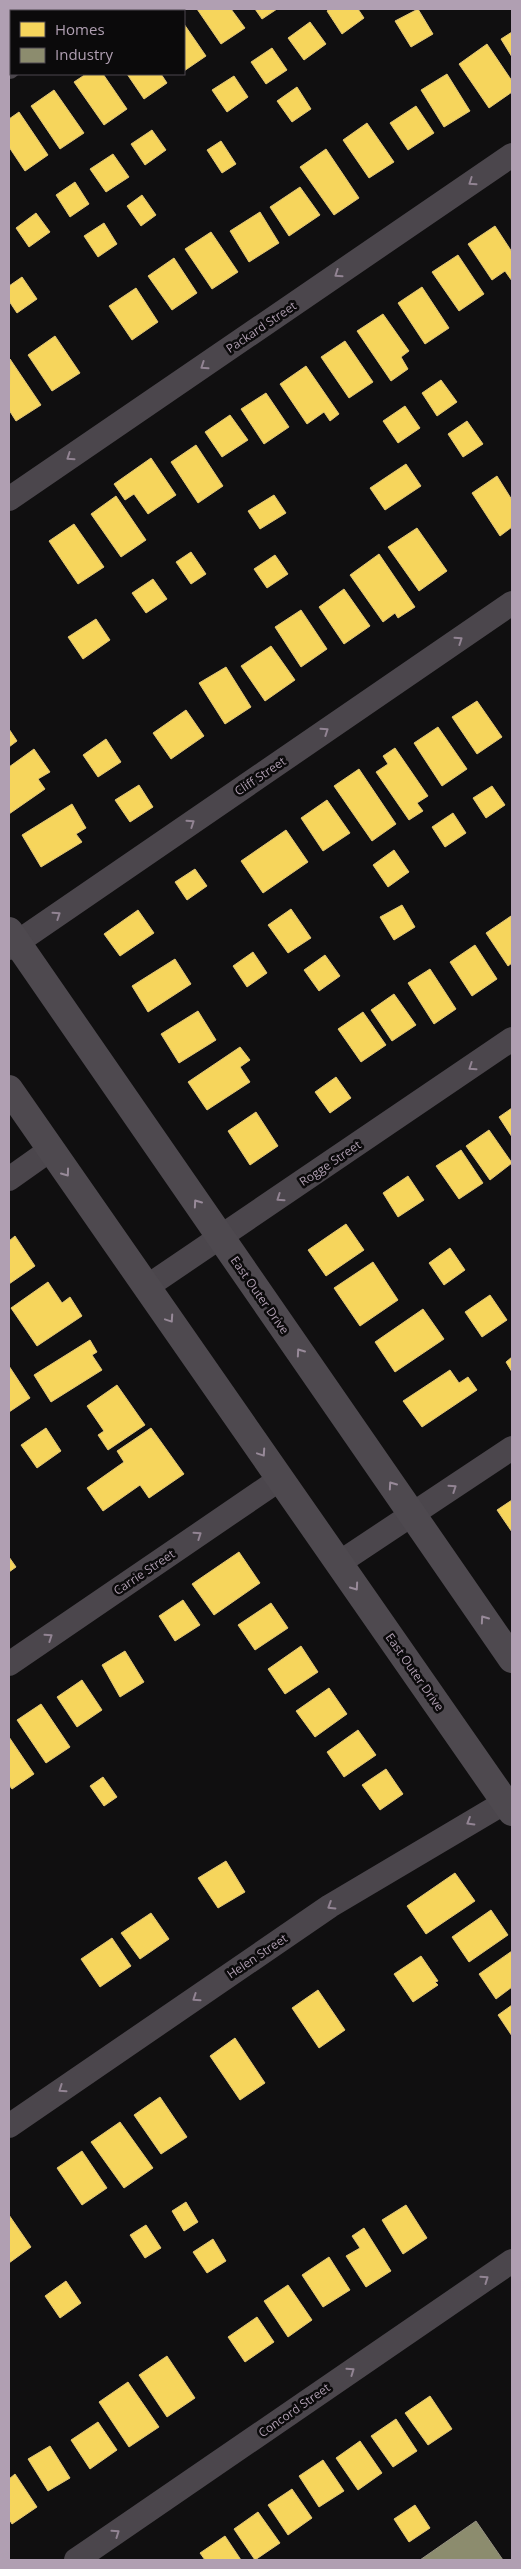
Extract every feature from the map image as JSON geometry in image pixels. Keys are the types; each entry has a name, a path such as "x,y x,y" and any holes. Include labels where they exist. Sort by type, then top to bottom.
{"main road":[{"name":"East Outer Drive","path":"11,940 221,1238 512,1659"},
{"name":"East Outer Drive","path":"9,1089 50,1150 148,1286 280,1479 510,1804"}],"street":[{"name":"Packard Street","path":"9,499 512,154"},
{"name":"Cliff Street","path":"11,940 512,603"},
{"name":"Rogge Street","path":"148,1286 512,1039"},
{"path":"9,1179 50,1150"},
{"path":"339,1563 413,1516 512,1448"},
{"name":"Carrie Street","path":"9,1664 280,1479"},
{"name":"Helen Street","path":"9,2126 330,1906 510,1804"},
{"name":"Concord Street","path":"76,2560 512,2260"}],"building: Homes":[{"path":"197,9 231,9 245,28 221,44"},
{"path":"255,9 277,9 262,19"},
{"path":"330,9 358,9 364,18 342,34 327,11"},
{"path":"418,9 433,34 411,47 395,21"},
{"path":"310,22 326,44 304,60 288,38"},
{"path":"185,25 206,56 185,70"},
{"path":"512,32 512,57 501,39"},
{"path":"487,44 512,81 512,92 489,108 459,64"},
{"path":"272,48 287,70 266,84 251,62"},
{"path":"447,74 470,111 444,127 421,90"},
{"path":"84,75 104,75 127,109 104,125 74,82"},
{"path":"128,75 162,75 167,83 144,99"},
{"path":"234,76 248,97 227,112 212,90"},
{"path":"297,87 311,109 292,122 277,101"},
{"path":"54,90 84,133 60,149 31,106"},
{"path":"416,106 434,133 408,150 390,123"},
{"path":"19,112 48,155 25,171 9,147 9,119"},
{"path":"367,123 394,162 369,178 343,140"},
{"path":"152,130 166,150 145,165 131,144"},
{"path":"221,141 236,164 222,173 207,150"},
{"path":"326,149 359,198 334,215 300,167"},
{"path":"113,154 129,177 106,192 90,169"},
{"path":"75,182 89,204 70,217 56,195"},
{"path":"300,187 320,215 289,236 270,207"},
{"path":"142,195 156,215 141,226 127,206"},
{"path":"260,212 279,243 249,262 230,231"},
{"path":"36,213 50,232 29,247 16,228"},
{"path":"104,223 117,244 98,257 84,236"},
{"path":"495,226 512,252 512,281 505,271 492,280 468,244"},
{"path":"211,232 238,272 212,289 185,249"},
{"path":"458,255 484,294 459,311 432,272"},
{"path":"174,258 197,293 172,310 148,276"},
{"path":"22,277 37,299 17,313 9,301 9,286"},
{"path":"422,287 449,328 425,344 398,303"},
{"path":"136,288 158,322 132,340 109,306"},
{"path":"383,314 409,351 401,357 408,369 391,381 357,331"},
{"path":"55,336 80,373 52,391 28,355"},
{"path":"345,341 373,382 349,398 321,357"},
{"path":"10,359 41,405 16,421 9,410"},
{"path":"306,366 339,414 330,421 324,412 307,424 280,384"},
{"path":"441,380 457,402 437,416 422,393"},
{"path":"266,393 289,427 264,444 241,409"},
{"path":"405,406 420,428 398,443 383,421"},
{"path":"230,415 248,440 222,457 205,432"},
{"path":"467,421 483,444 463,457 448,434"},
{"path":"196,445 223,486 198,503 171,462"},
{"path":"151,458 176,495 148,514 134,494 125,500 114,484"},
{"path":"406,464 421,486 385,510 370,488"},
{"path":"497,476 512,500 512,527 500,536 472,493"},
{"path":"274,495 286,513 260,529 248,511"},
{"path":"116,496 146,540 121,557 91,514"},
{"path":"74,524 104,567 78,584 49,541"},
{"path":"417,528 447,571 419,591 388,547"},
{"path":"191,552 206,574 191,584 176,562"},
{"path":"379,554 415,607 398,618 395,613 383,622 350,575"},
{"path":"275,555 288,574 267,588 254,569"},
{"path":"153,579 167,599 146,613 132,593"},
{"path":"344,589 370,626 344,644 319,607"},
{"path":"301,610 327,649 301,667 275,627"},
{"path":"96,619 110,640 83,659 68,637"},
{"path":"271,646 295,680 265,701 241,666"},
{"path":"226,667 251,707 225,724 199,683"},
{"path":"477,701 502,737 477,754 452,717"},
{"path":"186,710 204,736 171,759 153,733"},
{"path":"438,727 467,769 442,786 414,743"},
{"path":"9,729 17,741 9,747"},
{"path":"106,739 121,762 98,777 83,755"},
{"path":"395,748 428,796 417,803 423,811 409,820 376,772 388,764 383,756"},
{"path":"34,749 50,772 38,779 45,789 9,814 9,767"},
{"path":"359,769 396,824 372,841 334,786"},
{"path":"139,785 153,807 130,822 115,800"},
{"path":"492,786 505,805 486,818 473,798"},
{"path":"327,800 350,833 323,851 301,818"},
{"path":"72,804 86,828 76,834 82,842 41,867 22,835"},
{"path":"453,813 466,833 445,847 432,827"},
{"path":"286,830 308,862 263,893 241,861"},
{"path":"394,850 409,872 388,887 373,865"},
{"path":"195,869 207,886 187,900 175,882"},
{"path":"402,905 415,927 394,940 380,917"},
{"path":"291,909 311,938 288,953 268,925"},
{"path":"138,910 154,933 120,956 104,934"},
{"path":"511,916 512,963 508,966 486,933"},
{"path":"475,945 497,979 472,996 450,962"},
{"path":"253,952 267,973 247,987 233,966"},
{"path":"325,955 340,976 319,991 304,970"},
{"path":"175,959 191,984 148,1012 132,986"},
{"path":"430,969 456,1009 434,1024 408,983"},
{"path":"394,994 416,1025 392,1041 371,1010"},
{"path":"198,1011 216,1040 179,1063 161,1034"},
{"path":"363,1012 386,1045 361,1062 338,1029"},
{"path":"240,1047 250,1060 240,1067 250,1082 207,1110 188,1082"},
{"path":"336,1077 351,1098 330,1113 315,1092"},
{"path":"512,1108 512,1137 499,1117"},
{"path":"256,1112 278,1146 250,1165 228,1131"},
{"path":"489,1130 512,1163 490,1180 466,1146"},
{"path":"461,1150 483,1183 459,1199 436,1166"},
{"path":"408,1176 424,1200 398,1217 383,1193"},
{"path":"346,1224 364,1250 326,1276 308,1250"},
{"path":"15,1236 35,1266 9,1284 9,1241"},
{"path":"450,1248 465,1270 444,1285 429,1263"},
{"path":"373,1262 398,1300 360,1326 334,1288"},
{"path":"48,1282 62,1303 70,1297 82,1316 37,1346 11,1308"},
{"path":"490,1295 507,1320 482,1337 465,1312"},
{"path":"423,1309 444,1339 395,1372 375,1342"},
{"path":"90,1340 97,1352 92,1355 102,1370 51,1402 34,1375"},
{"path":"512,1357 512,1372 506,1362"},
{"path":"9,1366 30,1398 9,1412"},
{"path":"450,1370 459,1383 468,1377 477,1390 422,1427 403,1401"},
{"path":"117,1385 145,1425 108,1450 98,1435 104,1431 87,1406"},
{"path":"46,1428 61,1451 37,1468 21,1445"},
{"path":"151,1428 184,1474 149,1498 140,1485 103,1511 87,1488 124,1462 117,1451"},
{"path":"512,1500 512,1532 497,1510"},
{"path":"239,1552 260,1583 214,1615 192,1584"},
{"path":"9,1557 16,1567 9,1572"},
{"path":"183,1600 200,1625 175,1641 159,1616"},
{"path":"271,1603 288,1628 255,1650 238,1625"},
{"path":"301,1646 318,1672 285,1694 268,1669"},
{"path":"125,1651 144,1682 120,1697 102,1665"},
{"path":"82,1680 102,1710 77,1727 57,1697"},
{"path":"329,1688 347,1714 315,1737 296,1711"},
{"path":"41,1704 70,1747 46,1763 17,1720"},
{"path":"358,1730 376,1755 344,1777 327,1752"},
{"path":"9,1737 34,1774 12,1789 9,1785"},
{"path":"386,1769 403,1794 380,1810 362,1785"},
{"path":"103,1777 117,1797 104,1806 90,1786"},
{"path":"226,1861 245,1892 218,1908 198,1878"},
{"path":"455,1873 475,1901 426,1934 407,1906"},
{"path":"491,1910 508,1935 469,1962 452,1937"},
{"path":"151,1913 169,1939 140,1959 121,1933"},
{"path":"112,1938 131,1966 100,1987 81,1959"},
{"path":"512,1951 512,1987 496,1999 479,1974"},
{"path":"421,1956 438,1981 435,1982 438,1985 413,2002 394,1974"},
{"path":"318,1990 345,2030 319,2048 292,2008"},
{"path":"512,2005 512,2036 498,2015"},
{"path":"235,2038 265,2083 240,2100 210,2056"},
{"path":"160,2097 187,2137 161,2154 134,2115"},
{"path":"120,2122 153,2168 124,2188 91,2142"},
{"path":"82,2151 107,2188 82,2205 57,2168"},
{"path":"186,2202 198,2222 184,2231 172,2211"},
{"path":"406,2205 427,2238 403,2254 382,2220"},
{"path":"9,2215 31,2247 9,2263"},
{"path":"146,2225 161,2248 145,2258 130,2235"},
{"path":"364,2228 391,2271 366,2287 346,2256 360,2248 352,2236"},
{"path":"213,2239 226,2261 207,2273 193,2252"},
{"path":"329,2257 350,2290 323,2307 302,2275"},
{"path":"66,2281 81,2303 60,2318 45,2296"},
{"path":"288,2285 312,2320 288,2337 264,2301"},
{"path":"257,2317 274,2342 245,2362 228,2337"},
{"path":"167,2356 195,2398 167,2417 139,2375"},
{"path":"128,2382 159,2427 129,2447 99,2402"},
{"path":"430,2396 452,2429 428,2445 405,2413"},
{"path":"396,2419 417,2451 393,2467 371,2436"},
{"path":"98,2422 117,2450 90,2469 71,2440"},
{"path":"360,2441 382,2473 358,2490 336,2458"},
{"path":"50,2446 70,2478 48,2491 28,2459"},
{"path":"323,2460 344,2491 319,2507 299,2476"},
{"path":"15,2474 37,2507 12,2524 9,2519 9,2479"},
{"path":"292,2489 312,2518 288,2535 268,2505"},
{"path":"415,2505 430,2528 409,2542 394,2519"},
{"path":"258,2512 280,2543 255,2560 234,2529"},
{"path":"225,2536 241,2560 205,2560 200,2553"}],"building: Industry":[{"path":"476,2521 503,2560 420,2560"}]}
